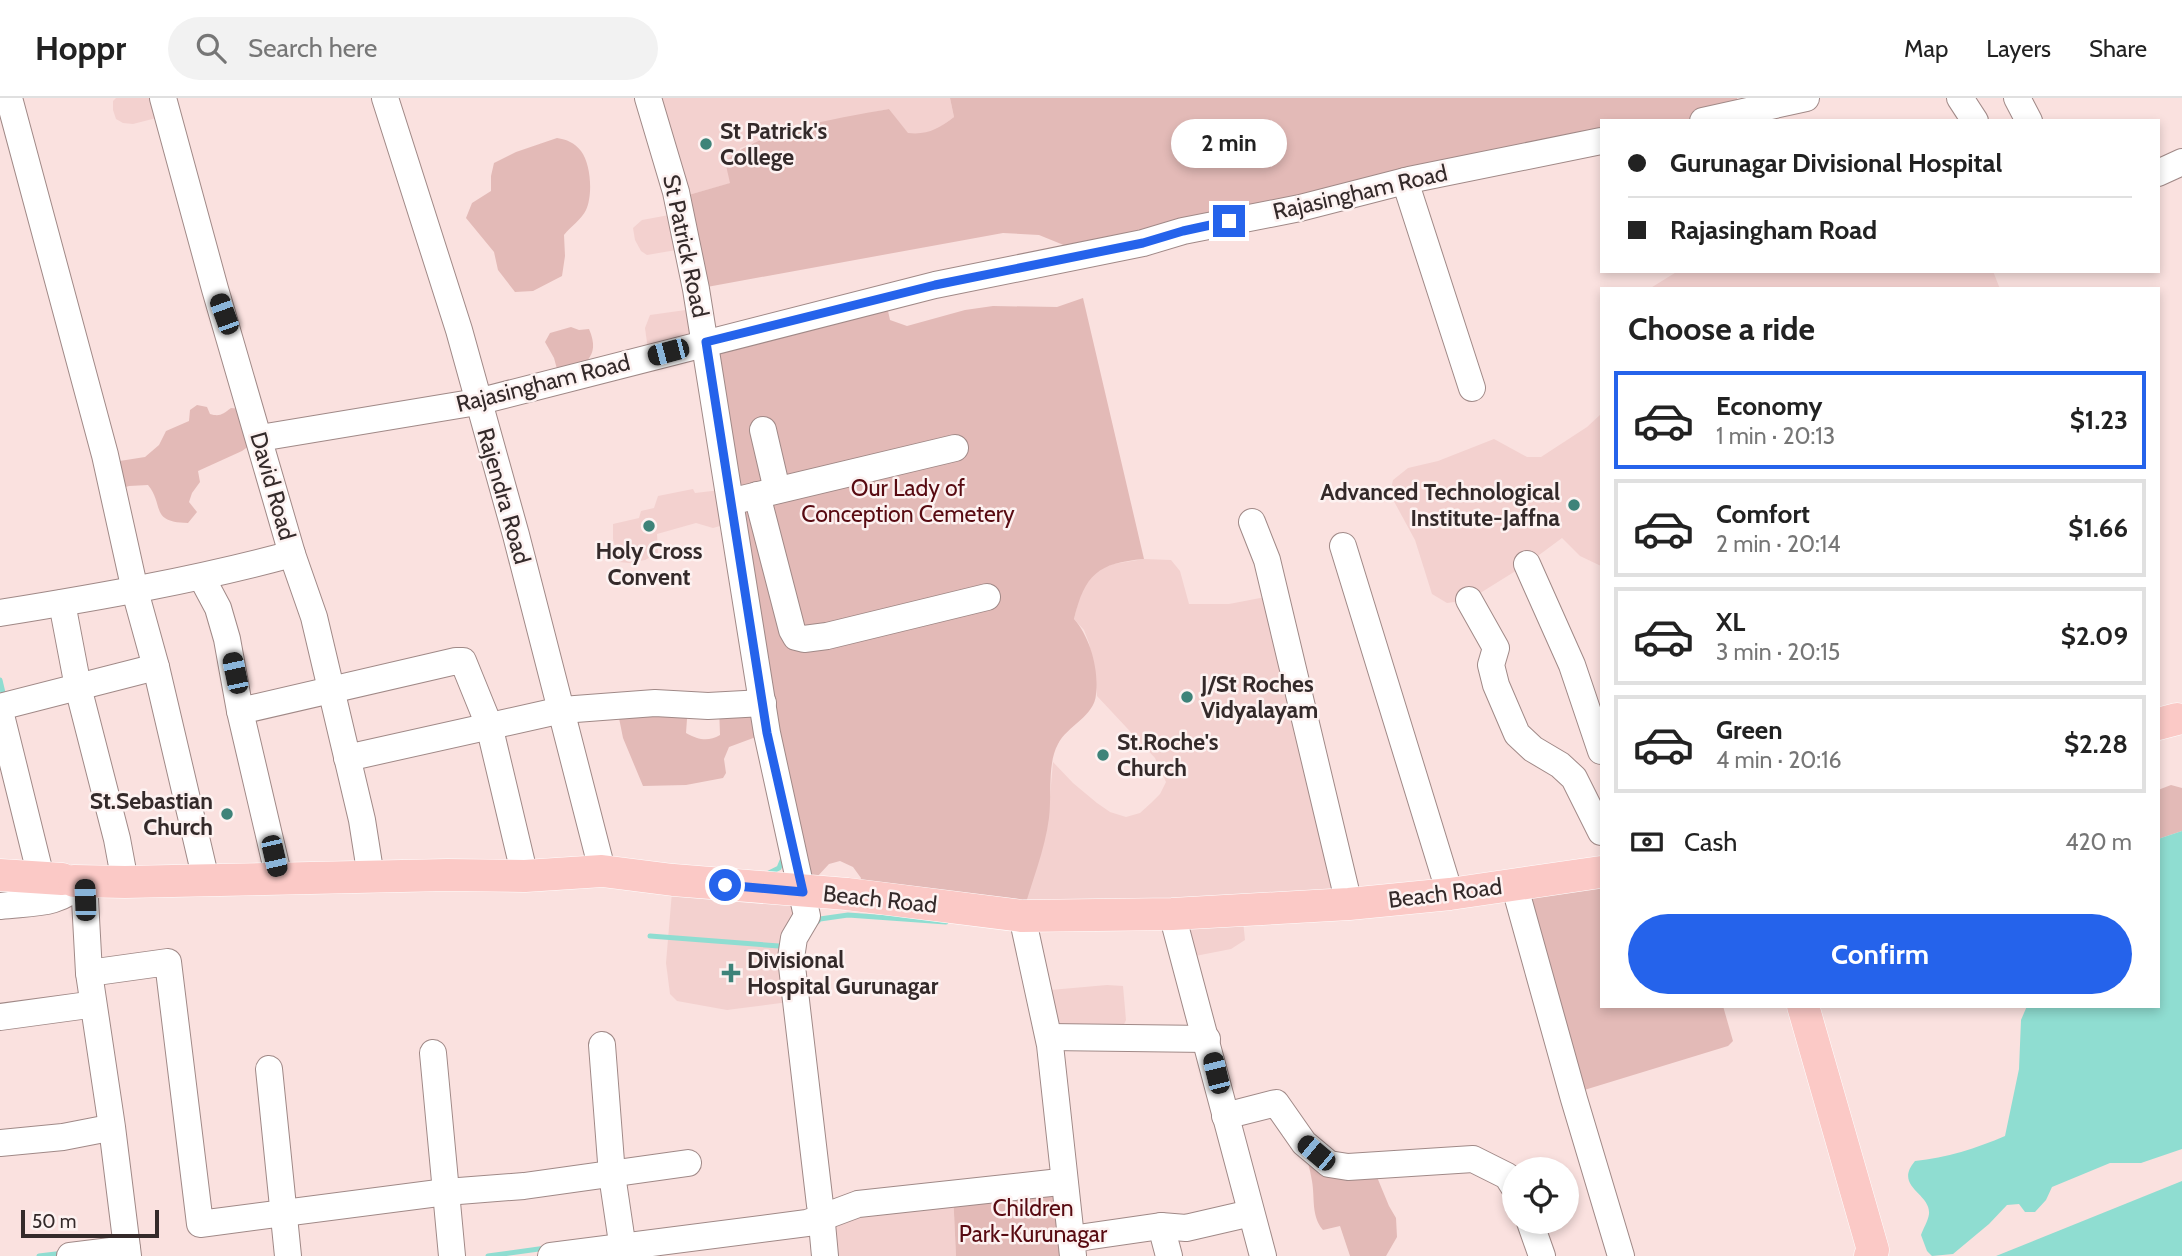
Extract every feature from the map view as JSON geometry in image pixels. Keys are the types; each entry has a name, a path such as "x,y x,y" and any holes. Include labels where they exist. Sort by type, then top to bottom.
{"main road":[{"name":"Beach Road","path":"0,875 125,882 525,876 602,871 673,880 847,894 1023,916 1172,914 1349,904 1450,894 1600,872"},
{"path":"1804,1008 1872,1250 1870,1256"}],"street":[{"path":"9,98 105,455 206,880"},
{"name":"David Road","path":"163,98 292,554 314,617 362,820 370,877"},
{"name":"Rajendra Road","path":"385,98 459,330 516,535 599,858"},
{"name":"St Patrick Road","path":"648,98 676,192 706,342 762,703 807,916 794,937 791,958 825,1256"},
{"path":"1712,119 1807,98"},
{"path":"1960,98 1974,119"},
{"path":"2017,98 2028,119"},
{"name":"Rajasingham Road","path":"260,438 477,402 935,285 1143,243 1183,231 1300,208 1405,181 1600,141"},
{"path":"2160,172 2182,162"},
{"path":"1405,181 1472,388"},
{"path":"763,430 767,492 792,631 796,637 804,639 827,636 987,597"},
{"path":"730,501 955,448"},
{"path":"1252,522 1267,560 1349,904"},
{"path":"1343,546 1450,894"},
{"path":"0,613 62,603 134,584 202,578 292,554"},
{"path":"1527,564 1572,665 1600,748"},
{"path":"202,578 218,608 227,639 240,710 279,878"},
{"path":"1469,600 1496,648 1492,665 1496,685 1517,734 1574,778 1600,830"},
{"path":"62,603 78,687 117,839 125,882"},
{"path":"240,710 463,661 489,725 522,864"},
{"path":"0,906 59,899 70,894 0,709 156,667"},
{"path":"347,758 562,710 655,704 708,706 762,703"},
{"path":"65,879 89,973 128,1253 71,1256"},
{"path":"1514,884 1621,1256"},
{"path":"1172,914 1263,1256"},
{"path":"1023,916 1049,1037 1072,1247 1161,1226 1186,1228 1251,1213"},
{"path":"89,973 168,962 200,1224 446,1192 524,1186 688,1163"},
{"path":"0,1017 81,1006"},
{"path":"1049,1037 1207,1039"},
{"path":"601,1045 612,1175 623,1252"},
{"path":"433,1053 453,1256"},
{"path":"269,1069 288,1256"},
{"path":"1225,1115 1276,1103 1304,1143 1329,1164 1348,1167 1473,1159 1502,1174"},
{"path":"0,1143 63,1137 104,1129"},
{"path":"551,1256 623,1252 807,1223 821,1212 858,1204 1064,1180"},
{"path":"1161,1226 1169,1256"},
{"path":"1534,1234 1542,1256"}],"shaded area":[{"path":"116,98 163,98 168,115 133,124 123,123 116,119 113,110 113,101"},
{"name":"St Patrick's College","path":"648,98 950,98 954,117 935,131 923,134 908,134 889,109 802,127 740,148 731,183 685,196"},
{"path":"680,213 688,248 647,255 641,251 633,228 642,220"},
{"path":"1675,273 1994,273 1999,287 1652,287"},
{"path":"700,308 706,342 649,357 645,328 650,315"},
{"path":"1600,415 1600,566 1580,556 1562,538 1527,564 1469,600 1447,603 1432,594 1415,540 1390,494 1393,480 1408,468 1438,461 1494,439 1527,457 1541,457 1587,427"},
{"name":"Holy Cross Convent","path":"693,489 695,493 729,489 734,522 713,528 696,523 657,534 658,553 645,560 619,562 613,539 613,524 639,518 641,511 654,508 658,496"},
{"name":"St.Roche's Church","path":"1144,559 1171,560 1180,571 1189,604 1229,604 1276,595 1349,904 1242,911 1245,940 1231,949 1185,958 1172,914 1022,916 1048,820 1053,762 1097,803 1110,812 1126,817 1140,813 1160,794 1166,782 1155,758 1097,696 1089,643 1084,630 1074,619 1079,598 1089,578 1099,569"},
{"path":"673,880 803,892 796,1001 727,1010 677,1001 670,994 666,963"},
{"path":"1123,986 1126,1020 1119,1035 1049,1037 1039,991"},
{"path":"953,1192 956,1256 825,1256 825,1242 844,1209"}],"green space":[{"path":"950,98 1737,98 1740,113 1712,119 1600,119 1600,141 1071,248 1039,235 1003,233 696,289 685,196 730,183 725,161 741,150 802,126 889,109 908,133 927,132 954,117"},
{"path":"557,138 573,143 584,157 590,180 588,204 582,217 564,235 562,276 533,291 515,292 498,270 494,252 466,218 472,203 491,191 494,163 516,152"},
{"name":"Our Lady of Conception Cemetery","path":"885,297 890,320 907,326 965,310 993,306 1057,307 1083,298 1144,559 1115,564 1096,574 1083,591 1078,604 1074,619 1085,635 1092,654 1096,694 1091,709 1062,738 1055,752 1051,770 1047,830 1022,916 858,887 861,878 853,867 840,861 829,864 803,892 767,733 729,747 724,759 726,773 723,778 686,785 643,786 623,738 617,708 688,705 686,733 699,739 707,739 720,735 719,705 762,703 706,342"},
{"path":"571,327 589,329 593,348 588,360 560,380 554,358 545,342 550,333"},
{"path":"197,405 207,407 210,414 216,415 231,408 252,410 260,438 242,451 198,471 200,482 189,502 197,512 188,523 168,520 163,516 148,485 129,486 113,491 107,463 145,457 159,445 166,431 189,421 190,410"},
{"path":"2171,785 2182,788 2182,831 2160,838 2160,789"},
{"path":"1600,872 1600,1008 1724,1008 1733,1041 1728,1046 1581,1091 1514,884"},
{"path":"1304,1143 1372,1165 1396,1218 1397,1237 1386,1256 1350,1256 1340,1226 1323,1230 1319,1225"},
{"name":"Children Park-Kurunagar","path":"1060,1182 1073,1256 956,1256 953,1192"}],"water":[{"path":"2182,831 2182,1149 2141,1163 2110,1163 2052,1187 2046,1200 2035,1212 2025,1212 2019,1204 2007,1205 1953,1254 1932,1256 1927,1251 1921,1235 1929,1214 1928,1207 1910,1184 1909,1170 1915,1161 1961,1152 2005,1136 2019,1069 2021,1020 2026,1008 2160,1008 2160,838"},
{"path":"2182,1181 2182,1256 1996,1256"}],"waterway":[{"path":"0,680 4,697"},
{"path":"765,875 779,868 784,856"},
{"path":"815,924 820,919 848,915 946,922"},
{"path":"650,936 779,946"},
{"path":"488,1256 546,1248"},
{"path":"39,1256 64,1253"}],"place":[{"name":"St Patrick's College","path":"706,144"},
{"name":"Advanced Technological Institute-Jaffna","path":"1574,505"},
{"name":"Holy Cross Convent","path":"649,526"},
{"name":"J/St Roches Vidyalayam","path":"1187,697"},
{"name":"St.Roche's Church","path":"1103,755"},
{"name":"St.Sebastian Church","path":"227,814"},
{"name":"Divisional Hospital Gurunagar","path":"731,973"}],"route":[{"path":"725,885 803,892 767,733 706,342 935,285 1143,243 1229,221"}]}
